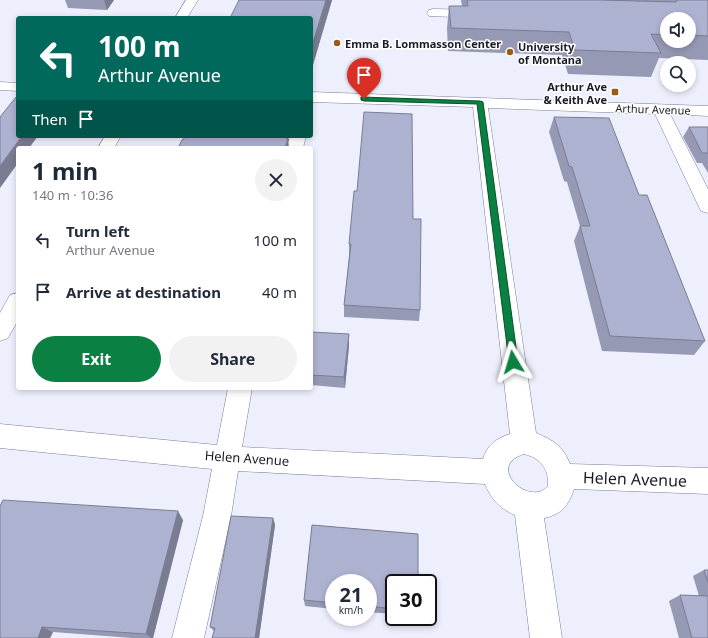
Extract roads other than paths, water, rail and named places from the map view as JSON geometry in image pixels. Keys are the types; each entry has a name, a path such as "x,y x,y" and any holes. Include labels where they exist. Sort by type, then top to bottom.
{"street":[{"path":"182,16 192,0"},
{"path":"433,13 488,14"},
{"path":"0,86 16,87"},
{"name":"Arthur Avenue","path":"313,97 708,111"},
{"path":"480,102 524,442"},
{"path":"660,109 708,207"},
{"path":"0,332 16,304"},
{"path":"188,638 217,516 240,390"},
{"name":"Helen Avenue","path":"0,436 227,458 494,472"},
{"path":"524,442 535,445 546,451 560,468 562,476 561,488 557,497 540,507 518,503 508,497 499,487 494,476 494,465 497,455 503,448 513,443 524,442"},
{"name":"Helen Avenue","path":"562,476 708,481"},
{"path":"528,506 546,638"}],"place":[{"name":"Emma B. Lommasson Center","path":"337,43"},
{"name":"University of Montana","path":"510,52"},
{"name":"Arthur Ave & Keith Ave","path":"615,92"}]}
